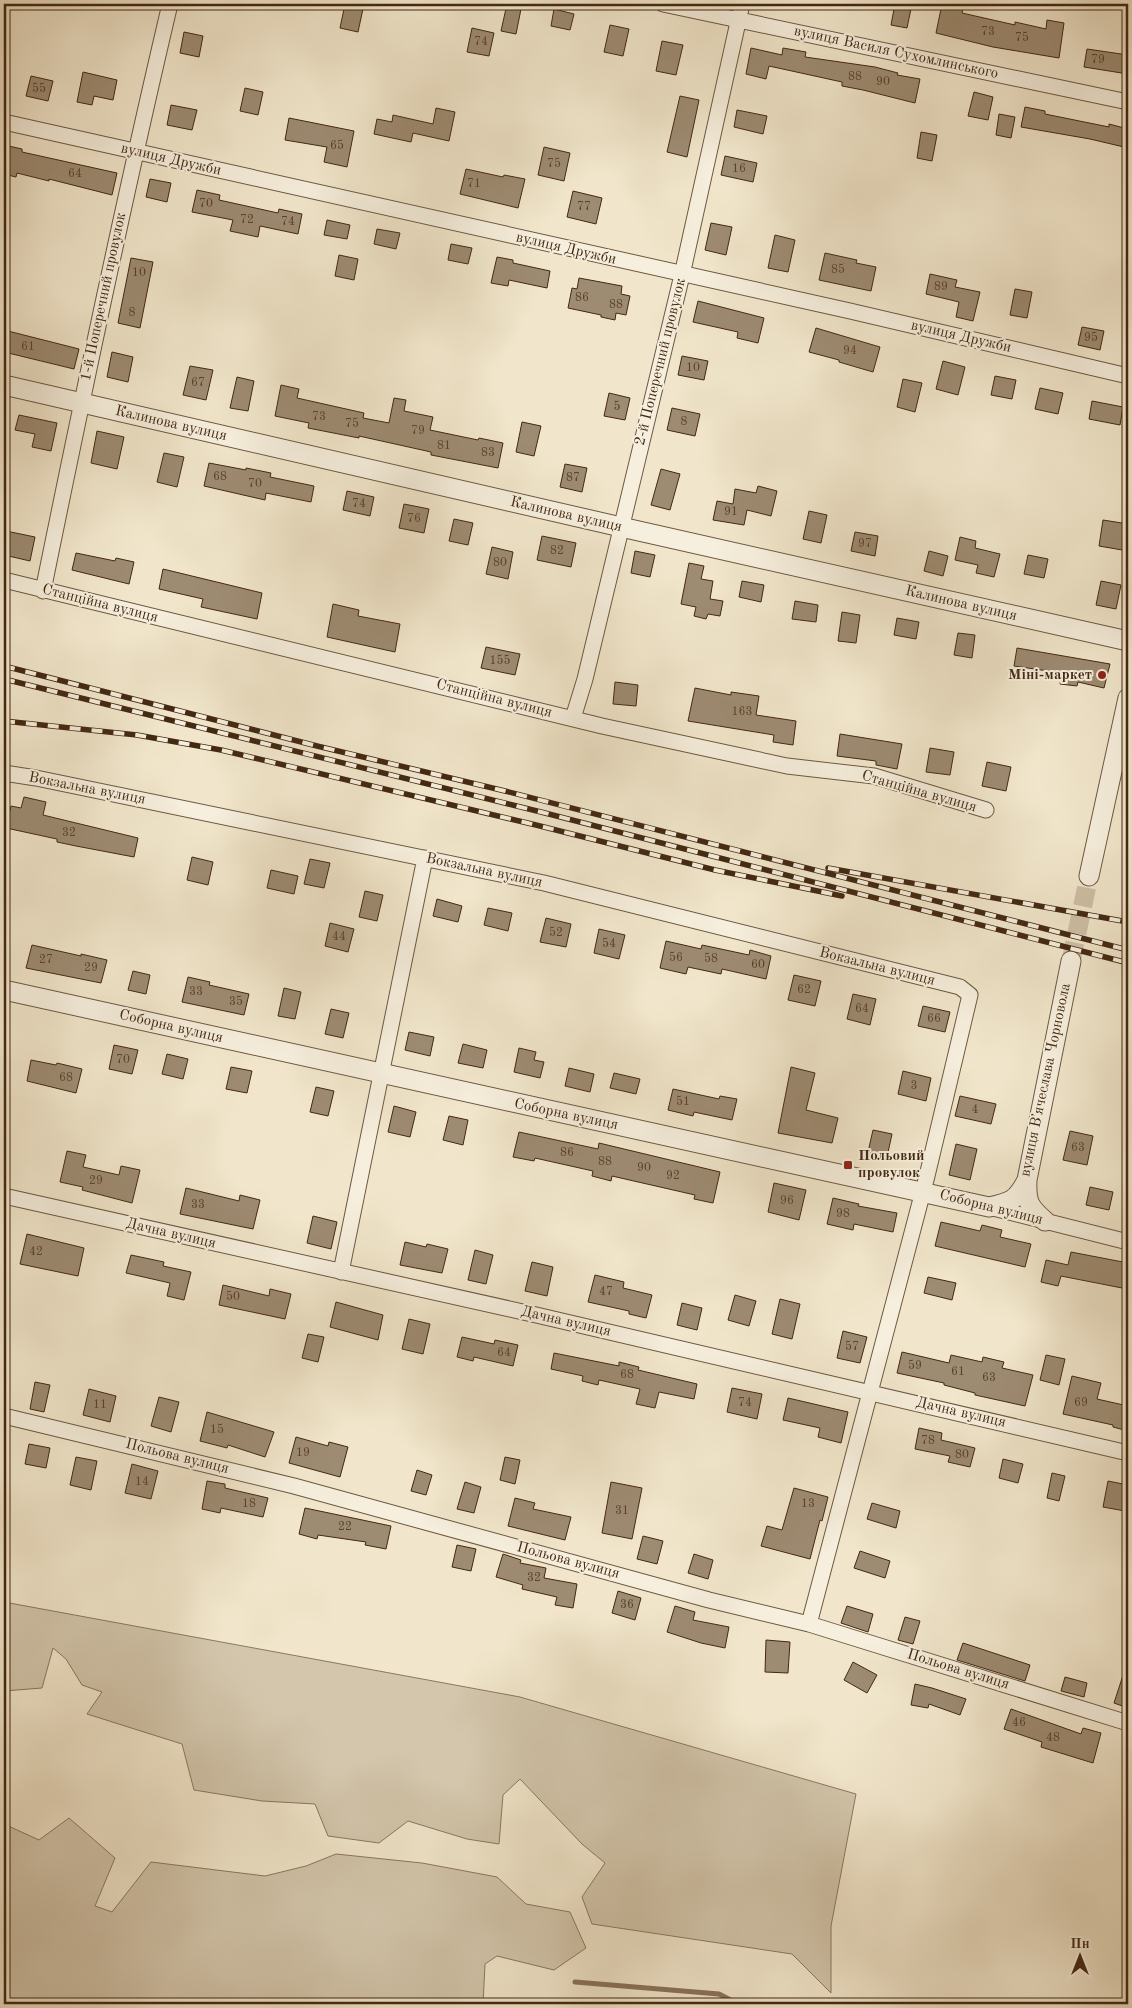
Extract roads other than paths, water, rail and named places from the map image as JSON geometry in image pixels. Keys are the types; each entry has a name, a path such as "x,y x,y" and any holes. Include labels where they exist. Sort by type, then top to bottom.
{"street":[{"name":"1-й Поперечний провулок","path":"43,591 135,152 170,4"},
{"name":"вулиця Василя Сухомлинського","path":"663,4 1128,102"},
{"name":"2-й Поперечний провулок","path":"572,718 585,679 682,275 742,4"},
{"name":"вулиця Дружби","path":"4,122 850,311 1128,376"},
{"name":"Калинова вулиця","path":"4,385 620,527 1128,641"},
{"name":"Станційна вулиця","path":"4,580 602,726 787,766 874,776 986,810"},
{"path":"1089,876 1128,698"},
{"name":"Вокзальна вулиця","path":"4,773 544,883 960,987 970,995 923,1191"},
{"path":"341,1272 425,858"},
{"name":"вулиця Вʼячеслава Чорновола","path":"989,1207 1010,1202 1020,1194 1027,1180 1071,961"},
{"name":"Соборна вулиця","path":"4,990 923,1191 1128,1242"},
{"path":"1027,1180 1026,1195 1031,1209 1046,1221"},
{"path":"809,1624 923,1191"},
{"name":"Дачна вулиця","path":"4,1196 1128,1452"},
{"name":"Польова вулиця","path":"4,1416 294,1486 710,1600 809,1624 1128,1723"}],"waterway":[{"path":"575,1982 719,1994 738,2004"}],"tunnel":[{"path":"1071,961 1089,876"}],"railway":[{"path":"4,666 317,746 505,791 1128,950"},
{"path":"4,679 541,812 1128,963"},
{"path":"4,721 137,735 221,750 715,870 842,896"},
{"path":"828,868 1128,922"}],"place":[{"name":"Міні-маркет","path":"1102,675"},
{"name":"Польовий провулок","path":"848,1165"}]}
